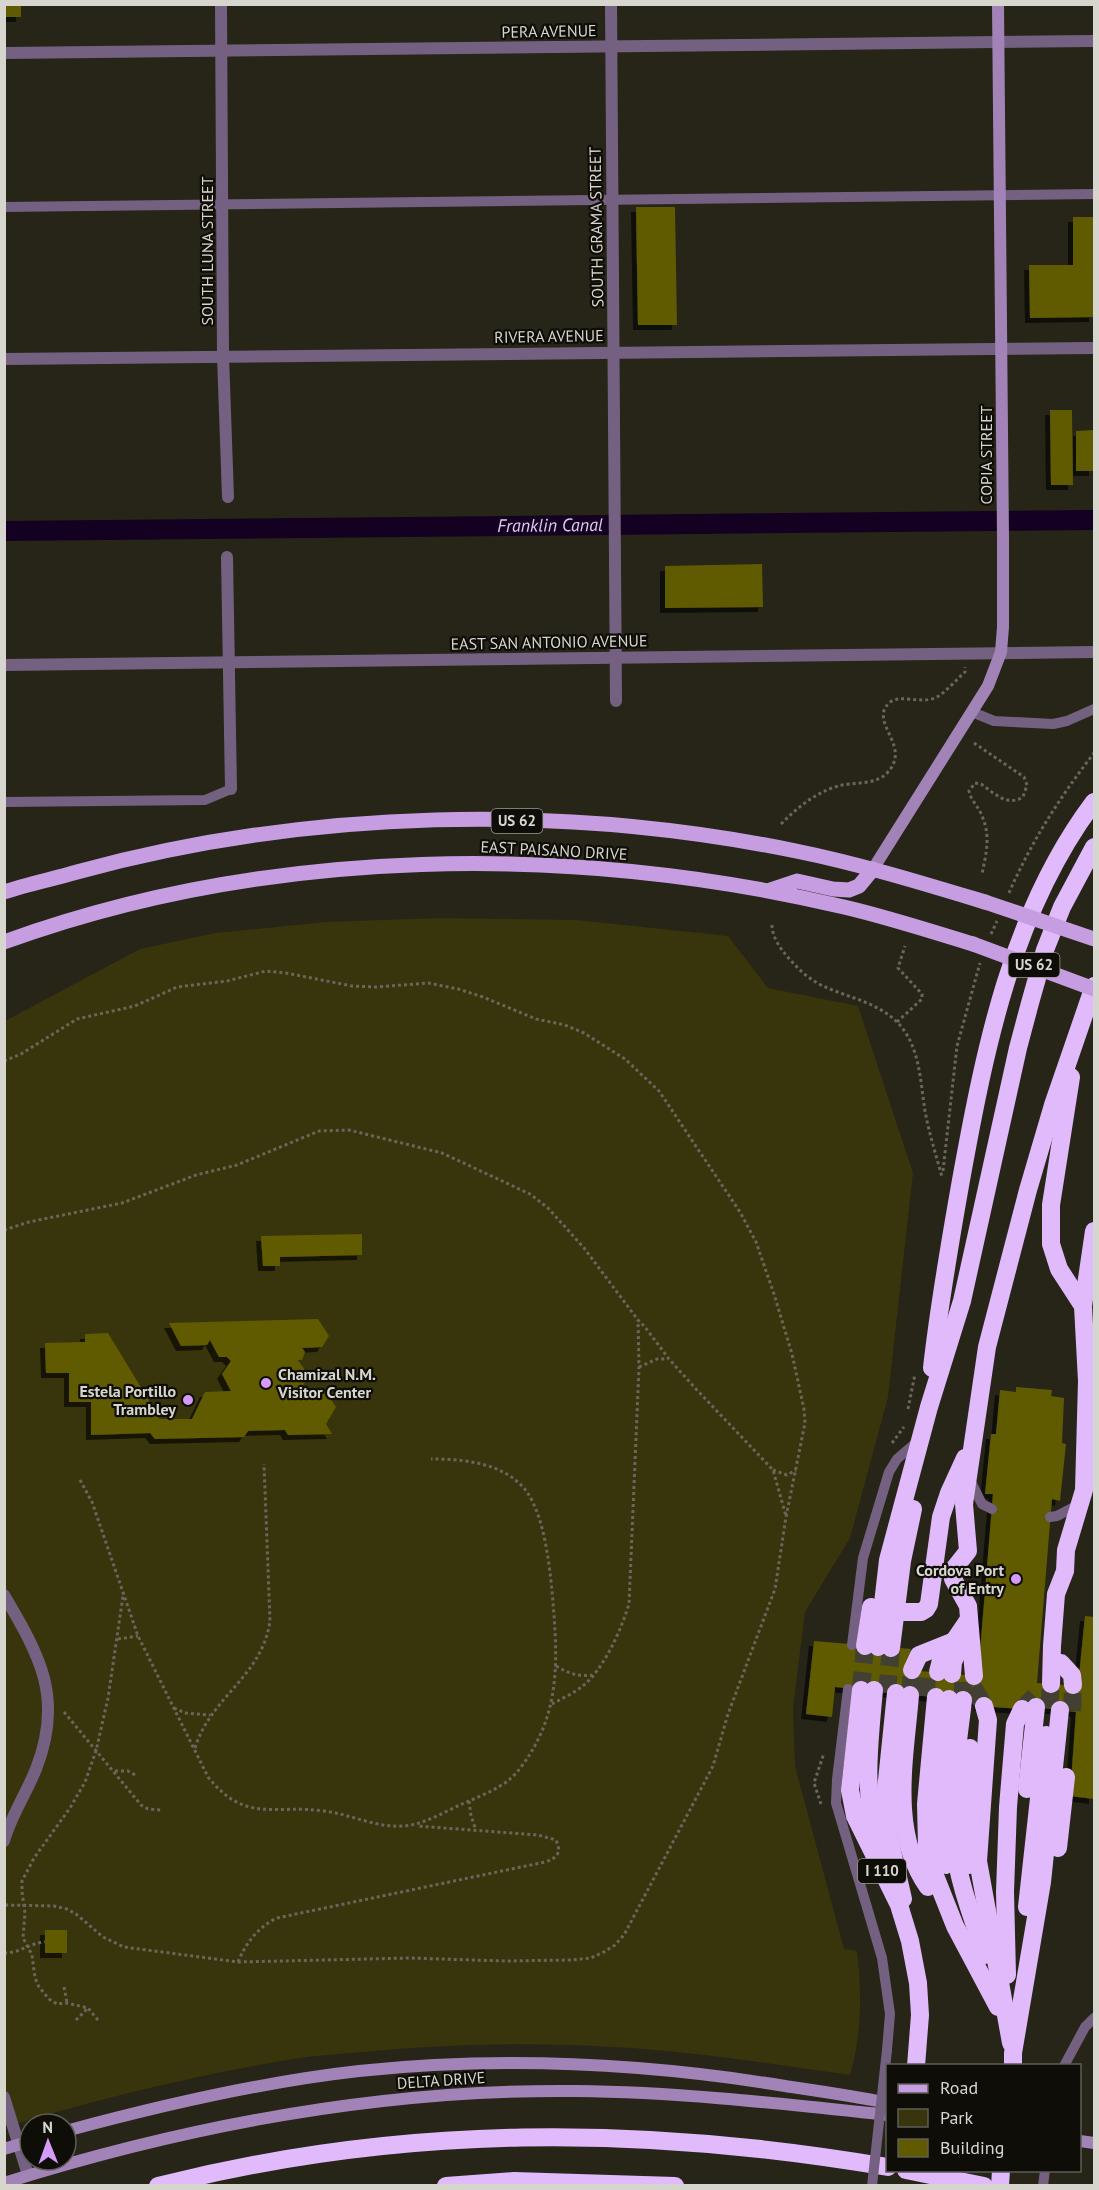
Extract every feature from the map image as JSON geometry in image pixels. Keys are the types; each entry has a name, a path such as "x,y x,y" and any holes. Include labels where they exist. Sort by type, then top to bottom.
{"highway":[{"path":"929,1407 941,1298 952,1231 974,1108 1002,992 1024,929 1057,860 1095,802"},
{"path":"878,1647 889,1612 878,1557 897,1498 914,1466 929,1407 962,1301 1018,1048 1045,950 1062,907 1095,847"},
{"path":"945,1673 972,1649 968,1606 953,1579 953,1570 968,1551 969,1542 964,1515 983,1366 1034,1169 1053,1105 1095,987"},
{"path":"1075,1043 1054,1182 1051,1244 1059,1269 1083,1306"},
{"path":"1052,1646 1061,1663 1056,1684 1052,1646 1056,1594 1065,1571 1066,1550 1087,1495 1091,1411 1083,1306 1095,1231"},
{"path":"889,1612 921,1612 926,1610 929,1604 941,1517 949,1493 973,1443"},
{"path":"878,1647 903,1561 915,1498 914,1466"},
{"path":"945,1673 930,1662 952,1645 969,1619"},
{"path":"945,1673 962,1642 969,1619"},
{"name":"I 110","path":"910,1941 877,1839 868,1790 867,1766 917,1696"},
{"name":"I 110","path":"917,1696 904,1776 904,1831 910,1855 928,1887 942,1923 958,1952 984,1981"},
{"name":"I 110","path":"899,1905 855,1816 850,1790 917,1696"},
{"name":"I 110","path":"917,1696 954,1794 953,1842 957,1865 1006,2022"},
{"name":"I 110","path":"917,1696 885,1807 918,1983 920,2015 917,2059"},
{"name":"I 110","path":"917,1696 927,1846 932,1868 956,1926 1006,2022"},
{"name":"I 110","path":"917,1696 988,1720 978,1861 1013,2059"},
{"path":"1006,2022 1005,1892 1008,1807 1015,1724 1048,1709"},
{"path":"1013,2059 1028,1972 1049,1908 1063,1814 1048,1709"},
{"path":"1028,1972 1026,1916 1048,1709"},
{"path":"158,2186 200,2175 362,2147 531,2136 631,2138 755,2147 886,2167"},
{"path":"915,2172 984,2186"},
{"path":"446,2186 514,2181 675,2186"}],"main road":[{"name":"COPIA STREET","path":"873,869 988,686 1001,652 1003,537 998,4"},
{"name":"EAST PAISANO DRIVE","path":"4,892 124,859 195,845 300,829 420,821 528,821 695,834 795,851 873,869 985,902 1095,939"},
{"name":"EAST PAISANO DRIVE","path":"4,942 107,910 178,893 249,881 370,867 482,864 542,866 635,872 767,891 845,907 973,944 1095,987"},
{"path":"767,891 797,881 849,890 859,886 873,869"},
{"name":"DELTA DRIVE","path":"78,2128 175,2103 277,2083 444,2064 529,2062 657,2069 752,2080 886,2103"},
{"name":"DELTA DRIVE","path":"4,2183 114,2150 212,2128 298,2112 460,2095 576,2091 669,2094 886,2115"}],"street":[{"name":"SOUTH LUNA STREET","path":"221,4 224,356 228,497"},
{"name":"SOUTH GRAMA STREET","path":"611,4 616,701"},
{"name":"PERA AVENUE","path":"4,53 1095,41"},
{"name":"RIVERA AVENUE","path":"4,359 1095,348"},
{"path":"227,557 231,789"},
{"name":"EAST SAN ANTONIO AVENUE","path":"4,665 1095,652"},
{"path":"4,1595 32,1642 44,1671 48,1701 46,1733 37,1767 6,1830 4,1841"},
{"path":"4,2097 18,2128"}],"lane":[{"path":"4,207 1095,194"},
{"path":"972,712 994,721 1053,724 1067,721 1095,709"},
{"path":"4,802 205,800 231,789"},
{"path":"878,1647 862,1558 889,1472 897,1459 921,1439"},
{"path":"969,1477 982,1504 992,1509"},
{"path":"1050,1517 1057,1516 1087,1495"},
{"path":"872,2186 890,2014 882,1958 836,1803 837,1779 917,1696"},
{"path":"1065,2064 1085,2027 1095,2018"}],"path":[{"path":"781,824 812,797 838,786 875,780 886,775 893,765 897,750 885,728 883,714 887,704 896,699 920,701 937,697 965,672 966,653"},
{"path":"974,743 1024,777 1027,785 1023,797 1016,802 1009,802 981,784 975,783 969,791 970,798 982,814 988,832 982,874"},
{"path":"772,925 779,946 803,973 820,985 877,1008 897,1022 908,1038 917,1058 925,1112 942,1177"},
{"path":"897,1022 922,999 922,994 898,968 905,946"},
{"path":"4,1060 21,1054 77,1018 135,1006 177,987 227,981 266,971 352,986 377,987 428,983 458,989 536,1019 564,1025 584,1034 625,1059 658,1091 740,1212 756,1242 789,1344 805,1423 786,1517 775,1590 728,1714 713,1766 629,1924 615,1945 591,1958 571,1960 506,1961 409,1958 238,1962 124,1947 103,1937 67,1909 54,1906 4,1905"},
{"path":"4,1230 29,1222 122,1203 196,1176 237,1165 319,1131 349,1130 442,1152 530,1194 548,1208 584,1248 669,1359 773,1470 786,1517"},
{"path":"552,1705 582,1687 594,1674 623,1625 629,1604 639,1367 638,1320"},
{"path":"639,1367 657,1359 669,1359"},
{"path":"907,1416 916,1366"},
{"path":"886,1450 904,1425"},
{"path":"414,1825 469,1801 510,1778 524,1763 537,1743 552,1705 556,1666 550,1573 539,1520 531,1497 512,1478 491,1468 462,1460 431,1459"},
{"path":"194,1749 210,1715 254,1665 268,1634 270,1621 264,1464"},
{"path":"773,1470 787,1474 796,1470"},
{"path":"80,1480 92,1502 138,1636 208,1777 234,1802 244,1807 258,1809 322,1811 383,1825 414,1825 548,1837 556,1840 560,1847 559,1854 545,1862 277,1918 267,1923 247,1943 238,1962"},
{"path":"98,2020 88,2008 68,2003 57,2004 49,1999 39,1987 35,1978 32,1954 22,1938 25,1905 22,1892 26,1872 70,1808 85,1782 96,1751 118,1639 123,1595"},
{"path":"118,1639 138,1636"},
{"path":"556,1666 582,1676 594,1674"},
{"path":"48,1701 58,1705 141,1805 148,1809 161,1810"},
{"path":"174,1707 185,1713 210,1715"},
{"path":"115,1771 128,1771 137,1776"},
{"path":"469,1801 476,1830"},
{"path":"4,1953 17,1953 34,1944 45,1942"},
{"path":"64,1988 68,2003"},
{"path":"76,2020 88,2008"}],"green space":[{"path":"440,918 577,920 728,936 768,988 858,1006 913,1173 888,1397 850,1538 805,1612 793,1708 795,1766 844,1949 857,1951 860,2013 857,2044 850,2075 731,2058 642,2049 518,2044 425,2047 316,2056 225,2071 57,2112 18,2112 18,2123 5,2127 5,1021 140,949 215,933 326,922"}],"building":[{"path":"4,4 21,4 21,17 4,17"},
{"path":"636,207 675,207 677,325 638,325"},
{"path":"1073,217 1094,217 1094,317 1030,318 1029,265 1073,265"},
{"path":"1050,410 1072,410 1073,485 1051,485"},
{"path":"1094,430 1094,471 1076,471 1076,431"},
{"path":"762,564 763,607 665,608 665,566"},
{"path":"362,1234 362,1255 280,1257 280,1266 263,1266 261,1236"},
{"name":"Chamizal N.M. Visitor Center","path":"318,1319 329,1336 322,1347 302,1348 305,1352 302,1360 298,1360 309,1376 300,1390 325,1390 336,1407 326,1424 332,1434 288,1435 285,1430 248,1431 244,1437 155,1439 150,1433 91,1435 91,1402 69,1402 69,1373 46,1373 45,1343 85,1342 85,1334 108,1333 160,1419 192,1419 205,1392 231,1391 222,1374 231,1361 227,1357 219,1357 210,1340 207,1345 181,1346 169,1323"},
{"name":"Cordova Port of Entry","path":"1016,1387 1052,1390 1051,1396 1064,1398 1062,1443 1066,1444 1060,1501 1052,1499 1037,1683 1078,1686 1085,1616 1094,1617 1094,1799 1070,1796 1076,1712 1036,1707 1022,1709 979,1706 979,1702 973,1701 835,1687 832,1717 806,1714 814,1641 911,1649 908,1670 978,1676 993,1494 985,1494 991,1434 996,1434 1000,1390 1016,1392"},
{"path":"45,1930 67,1930 67,1953 45,1953"}],"waterway":[{"name":"Franklin Canal","path":"4,531 1094,520"}],"tunnel":[{"path":"861,1690 865,1646"},
{"path":"887,1693 891,1648"},
{"path":"910,1695 912,1670"},
{"path":"925,1696 928,1672"},
{"path":"963,1675 963,1700"},
{"path":"1049,1708 1051,1684"},
{"path":"1072,1711 1073,1685"},
{"path":"973,1687 984,1706"},
{"path":"1022,1709 1038,1693"}],"place":[{"name":"Chamizal N.M. Visitor Center","path":"266,1383"},
{"name":"Estela Portillo Trambley","path":"188,1400"},
{"name":"Cordova Port of Entry","path":"1016,1579"}]}
